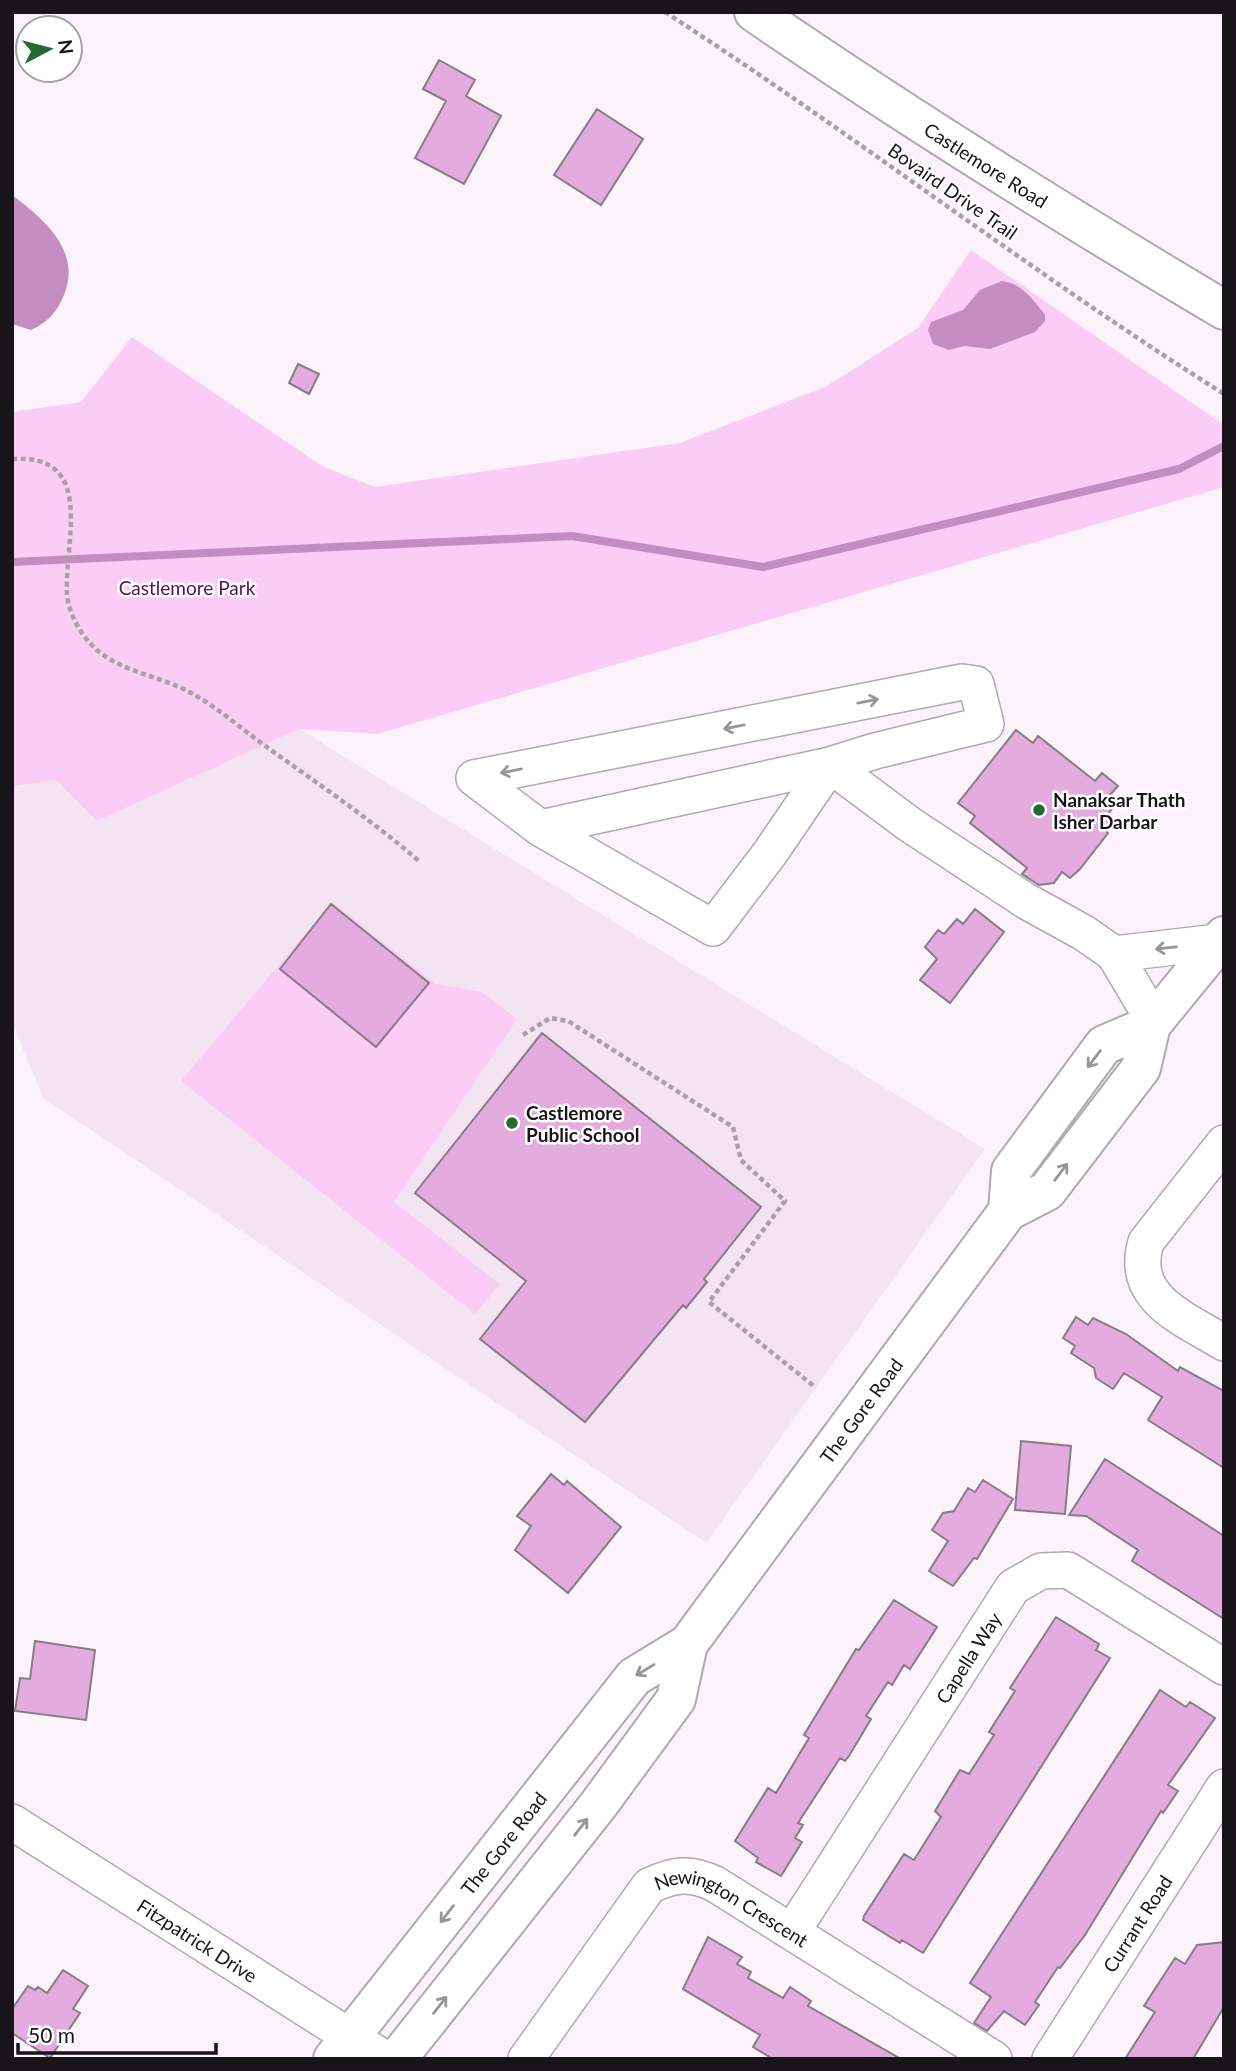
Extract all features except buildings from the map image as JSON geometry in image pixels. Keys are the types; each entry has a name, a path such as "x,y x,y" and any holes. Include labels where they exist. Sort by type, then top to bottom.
{"main road":[{"name":"Castlemore Road","path":"754,12 886,102 1052,209 1224,310"},
{"name":"The Gore Road","path":"341,2048 634,1676 688,1644 1008,1211 1047,1191 1141,1068 1153,1023 1221,939"},
{"name":"The Gore Road","path":"397,2059 599,1804 676,1699 688,1644"}],"street":[{"path":"540,828 830,765 875,751 986,724 976,684 962,682 474,778 540,828 713,928 770,853 830,765"},
{"path":"801,714 830,765 909,824 1026,901 1084,933 1114,954 1153,1023"},
{"path":"1114,954 1221,939"},
{"path":"1224,1143 1146,1242 1141,1257 1148,1291 1167,1307 1224,1343"},
{"name":"Capella Way","path":"792,1932 1013,1587 1041,1572 1068,1570 1224,1667"},
{"name":"Currant Road","path":"1050,2059 1224,1787"},
{"name":"Fitzpatrick Drive","path":"12,1822 341,2048 385,2059"},
{"name":"Newington Crescent","path":"526,2059 649,1886 672,1874 698,1876 707,1880 994,2059"}],"path":[{"name":"Bovaird Drive Trail","path":"665,12 762,75 1154,350 1224,394"},
{"path":"12,459 41,460 53,466 68,487 67,595 74,620 88,642 107,659 192,693 388,834 420,862"},
{"path":"523,1035 550,1018 568,1021 733,1128 741,1160 785,1201 709,1302 815,1387"}],"shaded area":[{"path":"12,195 36,215 57,238 68,264 68,279 58,307 47,320 31,330 12,324"},
{"path":"1002,281 1021,289 1045,315 1045,321 1035,332 990,349 964,346 949,350 933,344 928,330 931,322 963,310 980,290"},
{"name":"Castlemore Public School","path":"299,729 985,1149 706,1543 43,1098 12,1022 12,771 43,766 97,821"}],"green space":[{"name":"Castlemore Park","path":"971,250 1224,425 1224,487 377,734 299,729 97,821 56,780 12,786 12,412 81,402 132,337 322,466 375,487 680,443 827,386 918,328"},
{"path":"332,902 436,984 482,992 517,1019 394,1202 500,1284 475,1314 181,1081"}],"waterway":[{"path":"12,562 572,536 763,567 1179,469 1224,446"}],"place":[{"name":"Nanaksar Thath Isher Darbar","path":"1039,810"},
{"name":"Castlemore Public School","path":"512,1123"}]}
